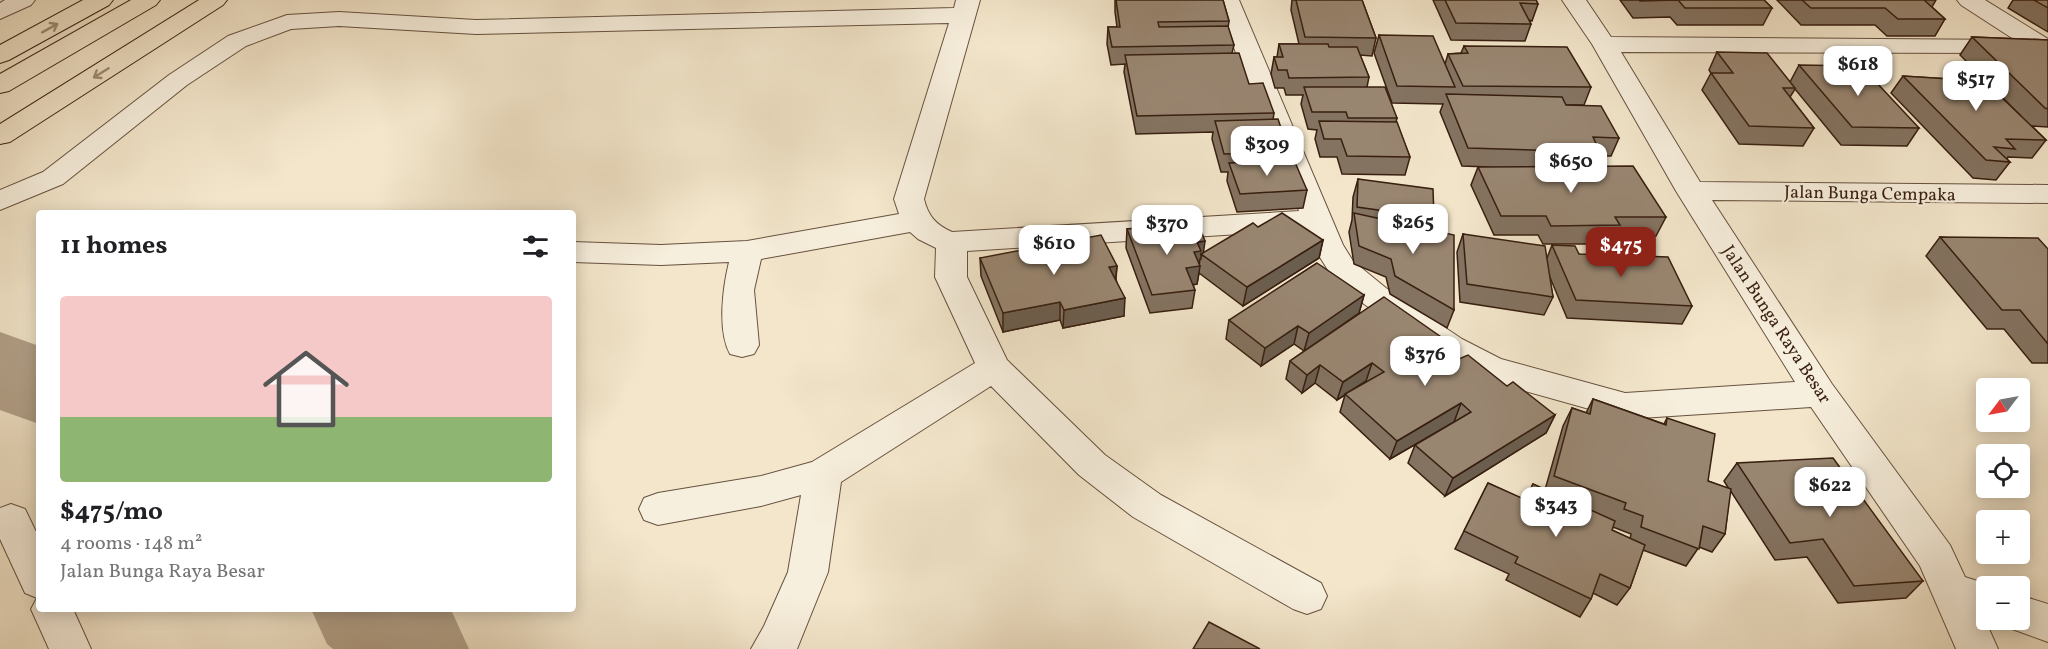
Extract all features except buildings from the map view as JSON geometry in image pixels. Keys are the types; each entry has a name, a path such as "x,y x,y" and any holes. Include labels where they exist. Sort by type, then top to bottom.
{"highway":[{"path":"0,56 105,11 148,0"},
{"path":"0,136 215,0"},
{"path":"0,85 105,11"}],"street":[{"path":"0,12 23,0"},
{"path":"1227,0 1328,246 1342,268 1374,296 1450,348 1491,369 1625,406 1820,393"},
{"name":"Jalan Bunga Raya Besar","path":"1574,0 1604,44 1691,191 1820,393 1936,557 1968,596 1977,649"},
{"path":"1969,0 2046,48"},
{"path":"0,201 53,178 178,80 237,41 287,22 339,20 476,27 761,10 966,8 909,199 916,221 930,234 951,242 1317,219"},
{"path":"1604,44 2046,48"},
{"name":"Jalan Bunga Cempaka","path":"1691,191 2048,194"},
{"path":"576,252 661,255 747,251 916,221"},
{"path":"951,242 951,277 994,368 1092,465 1147,506 1307,596"},
{"path":"742,345 738,290 747,251"},
{"path":"658,509 761,491 822,474 994,368"},
{"path":"772,649 780,639 808,572 822,474"},
{"path":"11,520 36,574"},
{"path":"53,612 70,649"},
{"path":"2030,617 2048,623"}],"waterway":[{"path":"0,366 36,387"},
{"path":"369,612 412,649"}]}
